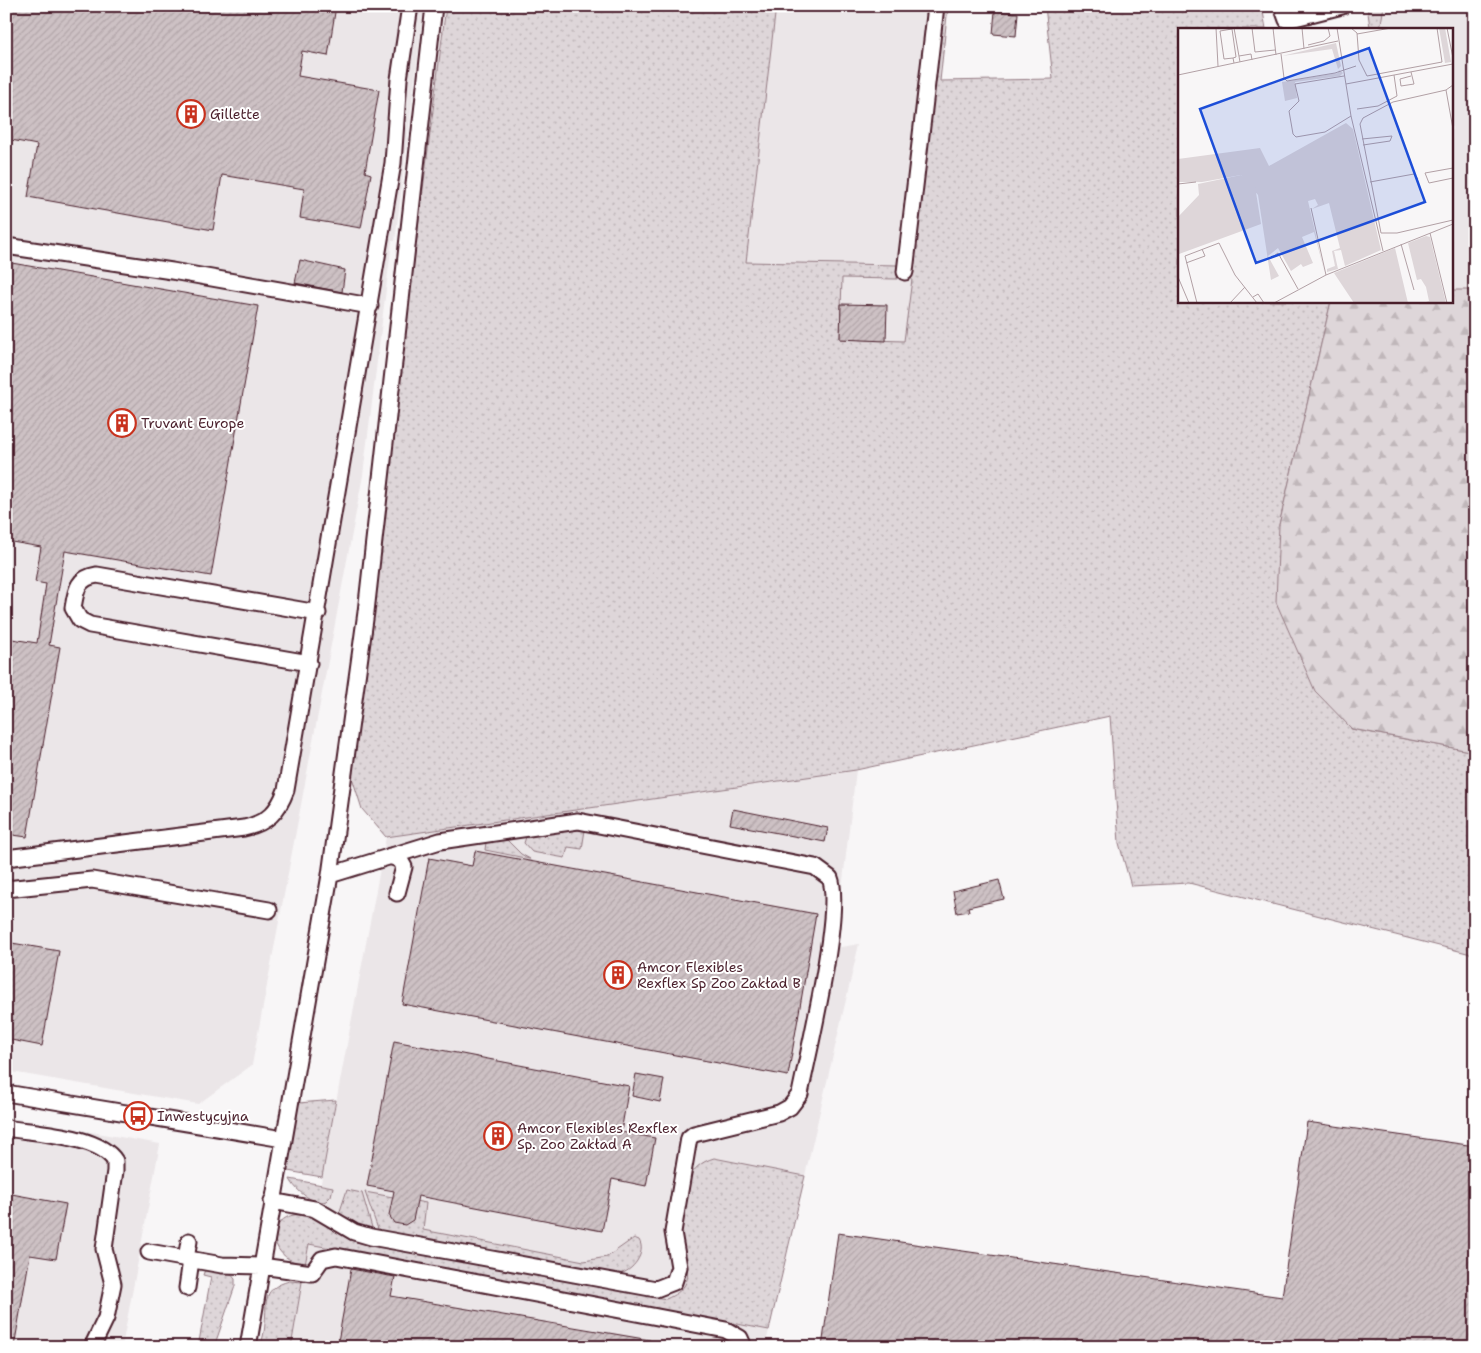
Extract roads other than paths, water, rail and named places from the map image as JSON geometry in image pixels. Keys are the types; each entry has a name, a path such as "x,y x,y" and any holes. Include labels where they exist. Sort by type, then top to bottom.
{"street":[{"path":"6,858 259,825 272,816 282,803 286,790 318,613 394,164 399,79 410,6"},
{"path":"248,1347 330,876 366,612 434,6"},
{"path":"904,272 936,6"},
{"path":"1282,6 1287,20 1342,6"},
{"path":"6,246 172,271 370,306"},
{"path":"309,663 90,625 80,620 73,608 74,600 77,584 86,576 96,575 318,613"},
{"path":"272,1202 315,1209 357,1234 656,1289 674,1282 679,1267 673,1232 689,1138 694,1134 779,1114 790,1107 800,1094 827,950 834,900 830,878 820,869 578,822 440,840 330,876"},
{"path":"390,856 400,860 404,867 397,893"},
{"path":"6,889 92,880 268,910"},
{"path":"6,1093 283,1139"},
{"path":"6,1128 86,1142 104,1150 115,1161 104,1249 113,1284 106,1318 92,1347"},
{"path":"187,1288 189,1241"},
{"path":"148,1252 222,1265 261,1266 312,1274 322,1259 336,1256 726,1330 740,1338 744,1347"}],"place":[{"name":"Gillette","path":"191,114"},
{"name":"Truvant Europe","path":"122,423"},
{"name":"Amcor Flexibles Rexflex Sp Zoo Zakład B","path":"618,975"},
{"name":"Inwestycyjna","path":"138,1116"},
{"name":"Amcor Flexibles Rexflex Sp. Zoo Zakład A","path":"498,1136"}]}
